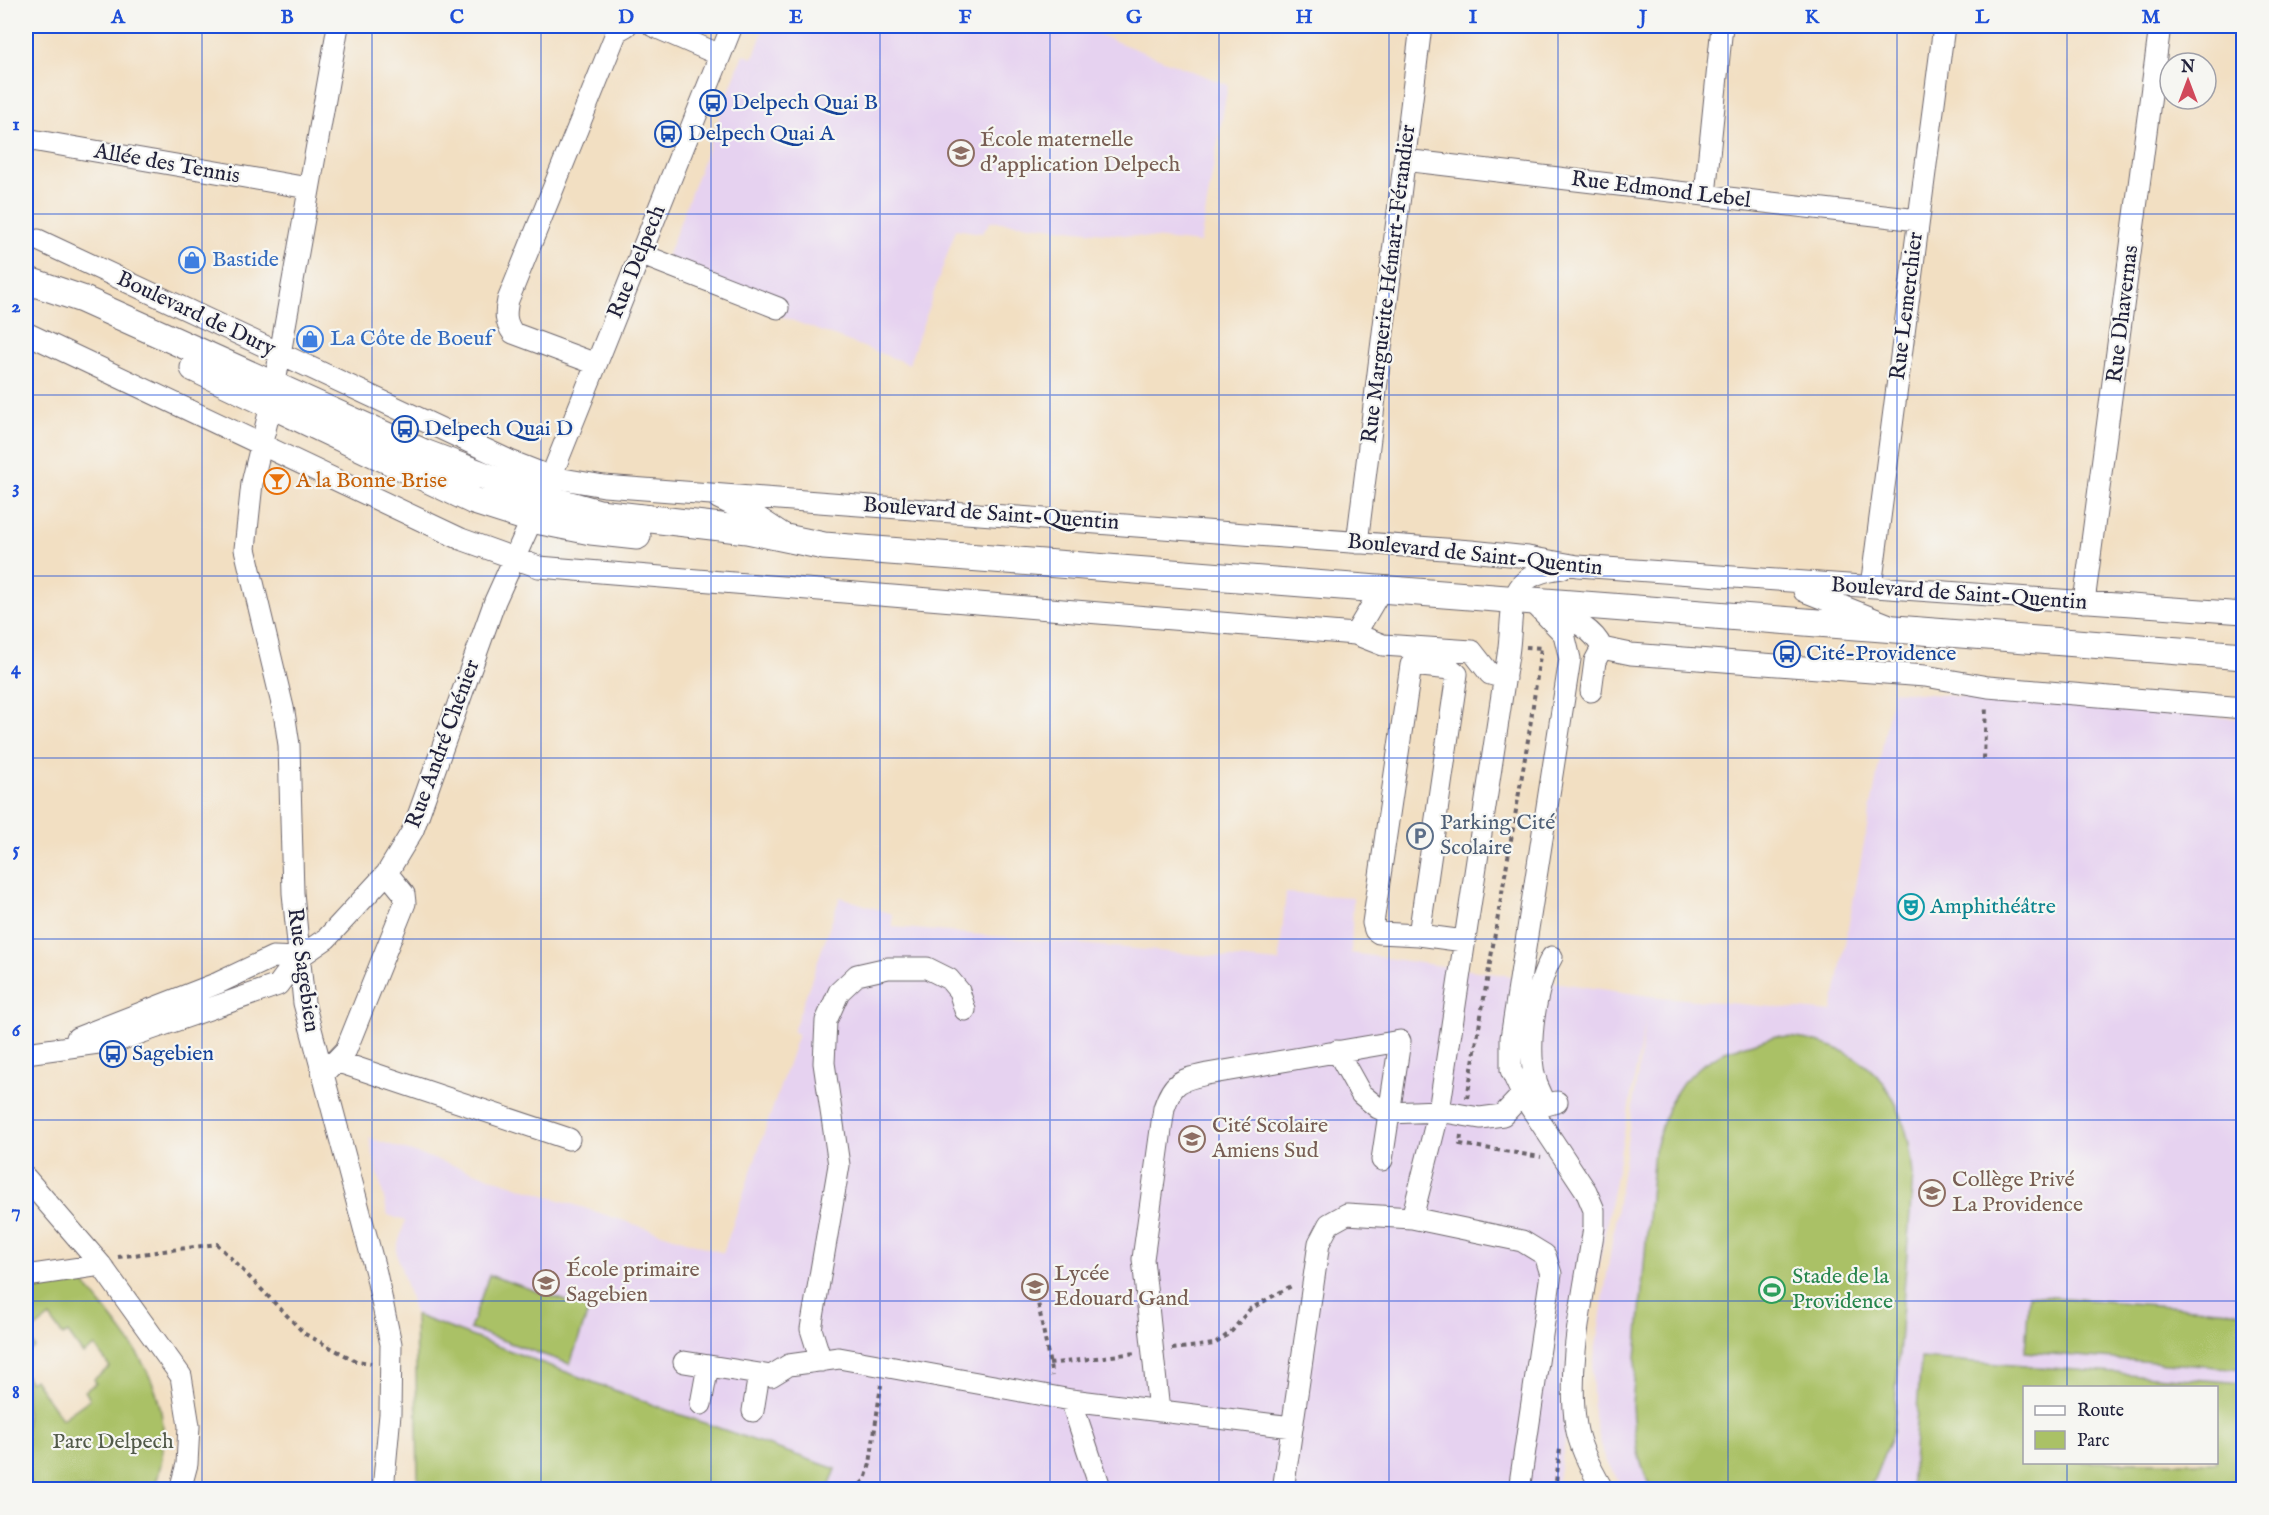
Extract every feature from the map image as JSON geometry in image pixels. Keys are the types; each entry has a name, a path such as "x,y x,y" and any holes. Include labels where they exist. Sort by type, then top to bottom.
{"main road":[{"name":"Boulevard de Dury","path":"273,395 82,299 26,280 75,311 273,395 541,498"},
{"name":"Boulevard de Saint-Quentin","path":"541,498 599,513 747,530 824,546 2244,656"},
{"name":"Boulevard de Saint-Quentin","path":"541,498 591,531 775,550 824,546"}],"street":[{"name":"Rue Sagebien","path":"338,26 273,395 252,483 245,549 284,712 289,745 293,893 304,1003 329,1068 391,1344 390,1414 383,1490"},
{"path":"596,364 513,333 507,325 505,314 508,300 617,31 626,26"},
{"path":"653,26 720,55"},
{"name":"Rue Delpech","path":"541,498 732,26"},
{"name":"Rue Marguerite Hémart-Férandier","path":"1357,543 1421,26"},
{"path":"1705,195 1722,26"},
{"name":"Rue Lemerchier","path":"1871,586 1944,26"},
{"name":"Rue Dhavernas","path":"2084,602 2160,26"},
{"name":"Allée des Tennis","path":"26,139 308,188"},
{"name":"Rue Edmond Lebel","path":"1404,160 1918,220"},
{"name":"Boulevard de Dury","path":"38,240 510,461 541,498"},
{"path":"640,254 778,308"},
{"path":"26,333 461,539 513,560 561,571 1355,634 1383,645 1472,651 1490,674 1504,678"},
{"name":"Boulevard de Saint-Quentin","path":"541,498 604,486 706,492 1528,557 1578,566 1777,582 1871,586 2244,613"},
{"name":"Boulevard de Saint-Quentin","path":"706,492 756,516 790,539"},
{"name":"Rue André Chénier","path":"26,1053 56,1046 120,1040 278,985 298,958 327,938 387,873 413,830 495,601 541,498"},
{"path":"1412,1218 1439,1110 1509,646 1523,601 1524,579 1540,570 1578,566"},
{"path":"1777,582 1834,601 1901,630"},
{"name":"Boulevard de Saint-Quentin","path":"1355,634 1381,590"},
{"path":"1523,601 1564,634 1570,659 1511,1038 1511,1070 1546,1105 1557,1102"},
{"name":"Boulevard de Saint-Quentin","path":"1523,601 1578,623 1597,637 1602,648"},
{"path":"1590,691 1595,661 1602,648 1631,654 1925,676 1988,687 2244,708"},
{"path":"1419,935 1457,674 1451,669 1411,665 1382,864 1375,930 1379,933 1464,941"},
{"path":"387,873 404,894 405,903 346,1050 329,1068 570,1139"},
{"path":"1552,957 1543,972 1537,1001 1529,1088 1586,1191 1594,1210 1594,1227 1572,1379 1576,1427 1592,1471 1603,1490"},
{"path":"820,1361 812,1329 839,1165 824,1063 826,1021 839,992 858,975 888,968 927,968 949,979 959,991 965,1010"},
{"path":"1159,1411 1143,1259 1164,1108 1170,1090 1182,1079 1190,1077 1400,1041 1382,1160"},
{"path":"1337,1051 1361,1094 1378,1108 1389,1113 1439,1110 1480,1118 1503,1114 1529,1088"},
{"path":"26,1178 99,1262 181,1376 189,1426 187,1464 180,1490"},
{"path":"1283,1490 1319,1243 1329,1224 1347,1214 1412,1218 1522,1241 1545,1255 1551,1274 1519,1490"},
{"path":"26,1276 99,1262"},
{"path":"684,1362 771,1376 789,1365 839,1358 1063,1399 1292,1427"},
{"path":"701,1404 708,1366"},
{"path":"753,1411 759,1374"},
{"path":"1063,1399 1101,1490"}],"path":[{"path":"1984,759 1988,687"},
{"path":"99,1262 217,1244 305,1334 356,1361 391,1363"},
{"path":"1050,1364 1215,1344 1232,1331 1250,1310 1290,1288 1316,1264"},
{"path":"1035,1287 1050,1364 1063,1399"},
{"path":"854,1490 865,1480 870,1464 884,1366"}],"shaded area":[{"name":"École maternelle d'application Delpech","path":"765,26 1076,26 1228,85 1200,243 991,221 982,233 956,229 909,364 679,278 667,257 743,54 753,58"},
{"path":"1893,691 2243,719 2243,1489 1625,1489 1606,1462 1594,1417 1592,1373 1646,1018 1556,1489 828,1489 836,1470 667,1410 415,1315 396,1251 405,1221 388,1215 369,1138 723,1253 798,1034 793,1032 840,897 892,914 892,927 1279,962 1286,893 1353,897 1351,953 1650,996 1832,1012"}],"green space":[{"path":"1776,1036 1807,1040 1834,1047 1857,1059 1876,1074 1902,1117 1909,1144 1913,1175 1893,1432 1870,1489 1651,1489 1637,1448 1632,1404 1654,1150 1670,1102 1683,1082 1702,1065 1725,1051"},
{"path":"489,1275 589,1309 570,1364 470,1329"},
{"name":"Parc Delpech","path":"81,1280 135,1351 149,1375 159,1401 163,1428 162,1457 154,1489 33,1489 26,1472 26,1376 30,1382 34,1379 62,1419 90,1399 85,1391 96,1383 94,1379 110,1367 95,1346 83,1354 68,1333 63,1336 50,1317 26,1335 26,1288"},
{"path":"2029,1295 2243,1312 2243,1369 2025,1352"},
{"path":"415,1315 667,1410 836,1469 828,1490 415,1489 418,1480"},
{"path":"26,1335 35,1347 26,1354"},
{"path":"1921,1358 2243,1383 2243,1489 1911,1489"}],"place":[{"name":"Delpech Quai B","path":"713,103"},
{"name":"Delpech Quai A","path":"668,134"},
{"name":"École maternelle d'application Delpech","path":"961,153"},
{"name":"Bastide","path":"192,260"},
{"name":"La Côte de Boeuf","path":"310,339"},
{"name":"Delpech Quai D","path":"405,429"},
{"name":"A la Bonne Brise","path":"277,481"},
{"name":"Cité-Providence","path":"1787,654"},
{"name":"Parking Cité Scolaire","path":"1420,836"},
{"name":"Amphithéâtre","path":"1911,907"},
{"name":"Sagebien","path":"113,1054"},
{"name":"Cité Scolaire Amiens Sud","path":"1192,1139"},
{"name":"Collège Privé La Providence","path":"1932,1193"},
{"name":"École primaire Sagebien","path":"546,1283"},
{"name":"Lycée Edouard Gand","path":"1035,1287"},
{"name":"Stade de la Providence","path":"1772,1290"}]}
